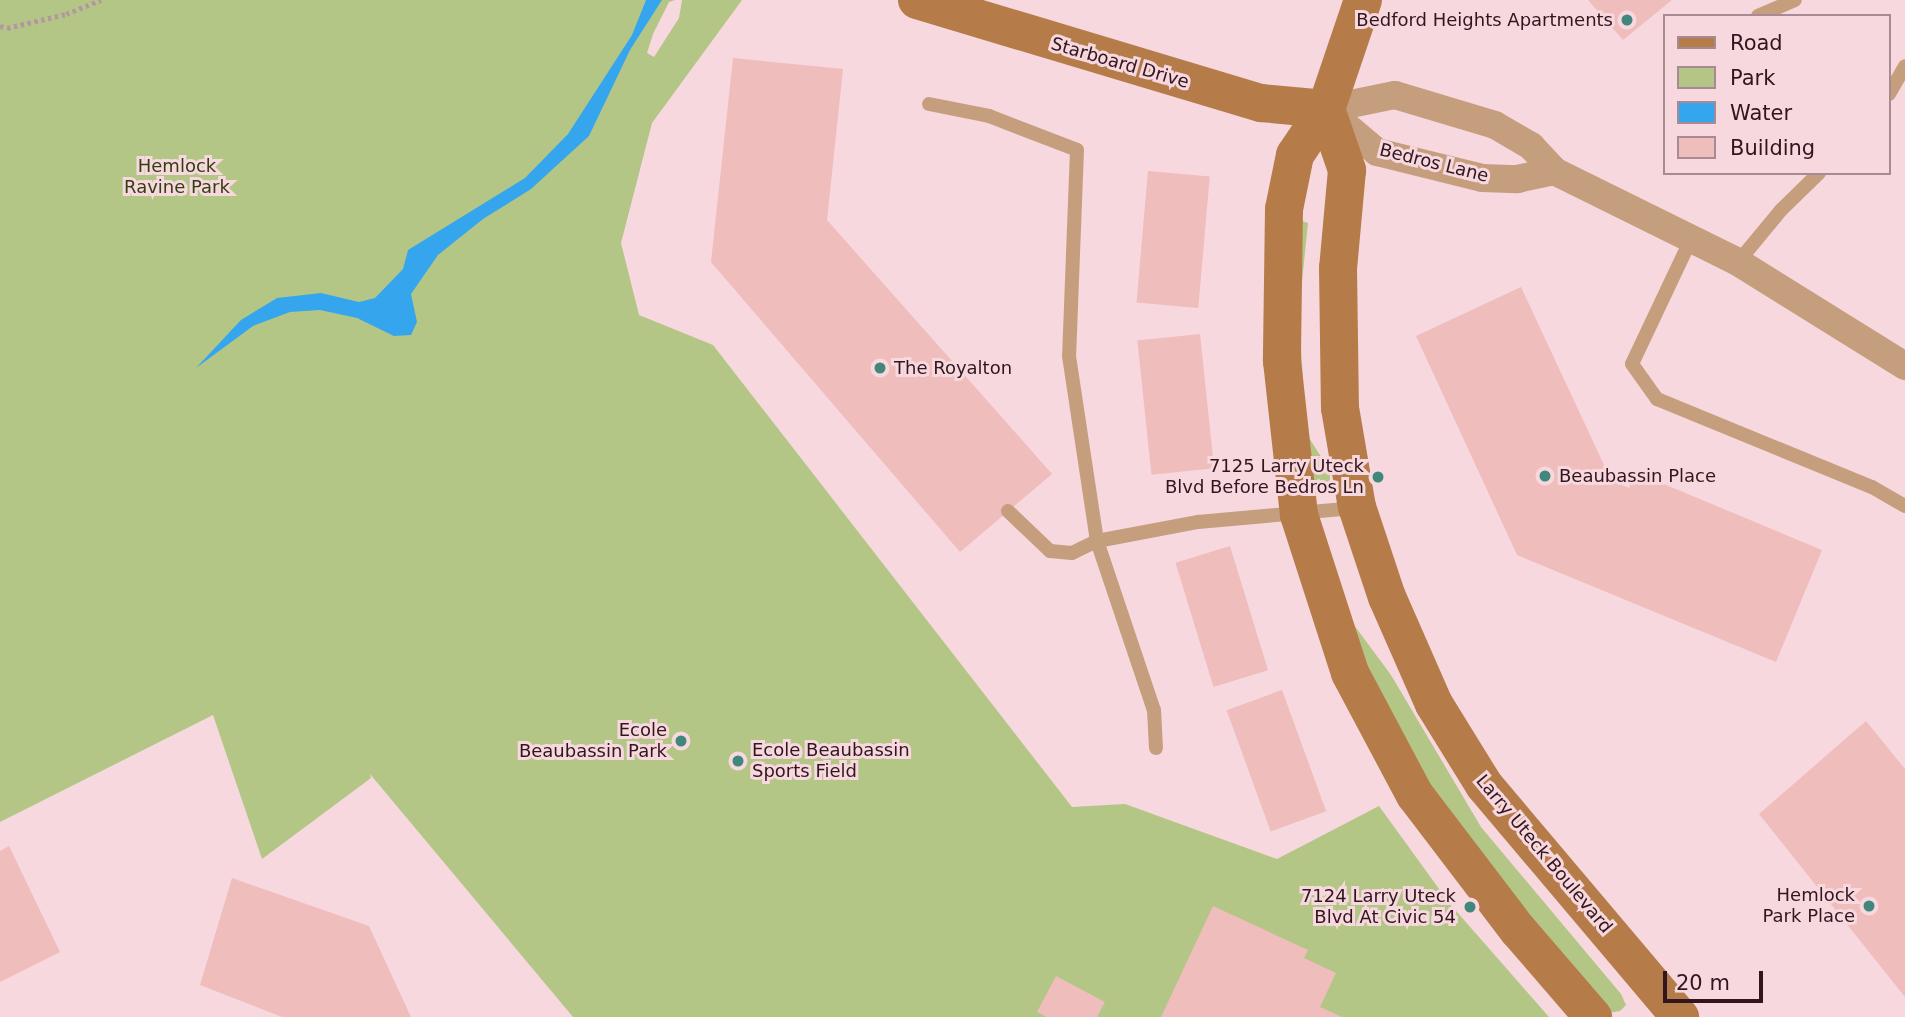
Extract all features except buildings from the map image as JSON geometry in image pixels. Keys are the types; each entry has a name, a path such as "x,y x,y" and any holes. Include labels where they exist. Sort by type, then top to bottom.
{"main road":[{"name":"Starboard Drive","path":"918,0 963,8 1261,103 1326,109"},
{"path":"1363,0 1326,109 1295,155 1284,209 1282,361 1299,515 1350,673 1415,795 1518,930 1593,1017"},
{"name":"Larry Uteck Boulevard","path":"1326,109 1347,170 1338,268 1336,344 1340,408 1357,508 1387,597 1434,704 1484,785 1680,1017"}],"street":[{"path":"1326,109 1395,95 1495,125 1531,146 1554,172 1692,237 1738,262 1905,366"},
{"name":"Bedros Lane","path":"1326,109 1377,152 1482,178 1517,179 1554,172"}],"lane":[{"path":"1763,14 1795,0"},
{"path":"1891,90 1905,66"},
{"path":"929,104 989,116 1077,150 1069,356 1097,541 1153,710 1156,748"},
{"path":"1738,262 1781,210 1817,175"},
{"path":"1692,237 1632,364 1657,399 1872,487 1905,506"},
{"path":"1008,511 1049,551 1072,553 1097,541 1198,522 1357,508"}],"path":[{"path":"0,26 7,28 66,14 102,0"}],"green space":[{"name":"Hemlock Ravine Park","path":"0,0 675,0 669,2 653,34 647,53 654,57 679,18 682,0 742,0 652,123 621,243 639,315 713,345 1072,807 1125,804 1277,859 1379,806 1450,904 1549,1017 573,1017 370,774 371,778 262,859 213,715 0,822"},
{"path":"1302,221 1308,223 1299,311 1306,433 1330,471 1330,482 1312,489 1306,486 1293,365 1292,311"},
{"path":"1354,625 1391,675 1481,827 1621,994 1626,1005 1620,1011 1607,1013 1457,836 1373,689"}],"water":[{"path":"646,0 662,0 630,50 589,136 531,189 483,219 438,255 411,294 417,322 411,335 394,336 357,318 320,310 290,312 253,326 196,368 241,320 277,298 321,293 359,302 375,298 403,269 408,250 525,178 568,134 632,35"}],"place":[{"name":"Bedford Heights Apartments","path":"1627,20"},
{"name":"The Royalton","path":"880,368"},
{"name":"Beaubassin Place","path":"1545,476"},
{"name":"7125 Larry Uteck Blvd Before Bedros Ln","path":"1378,477"},
{"name":"Ecole Beaubassin Park","path":"681,741"},
{"name":"Ecole Beaubassin Sports Field","path":"738,761"},
{"name":"Hemlock Park Place","path":"1869,906"},
{"name":"7124 Larry Uteck Blvd At Civic 54","path":"1470,907"}]}
